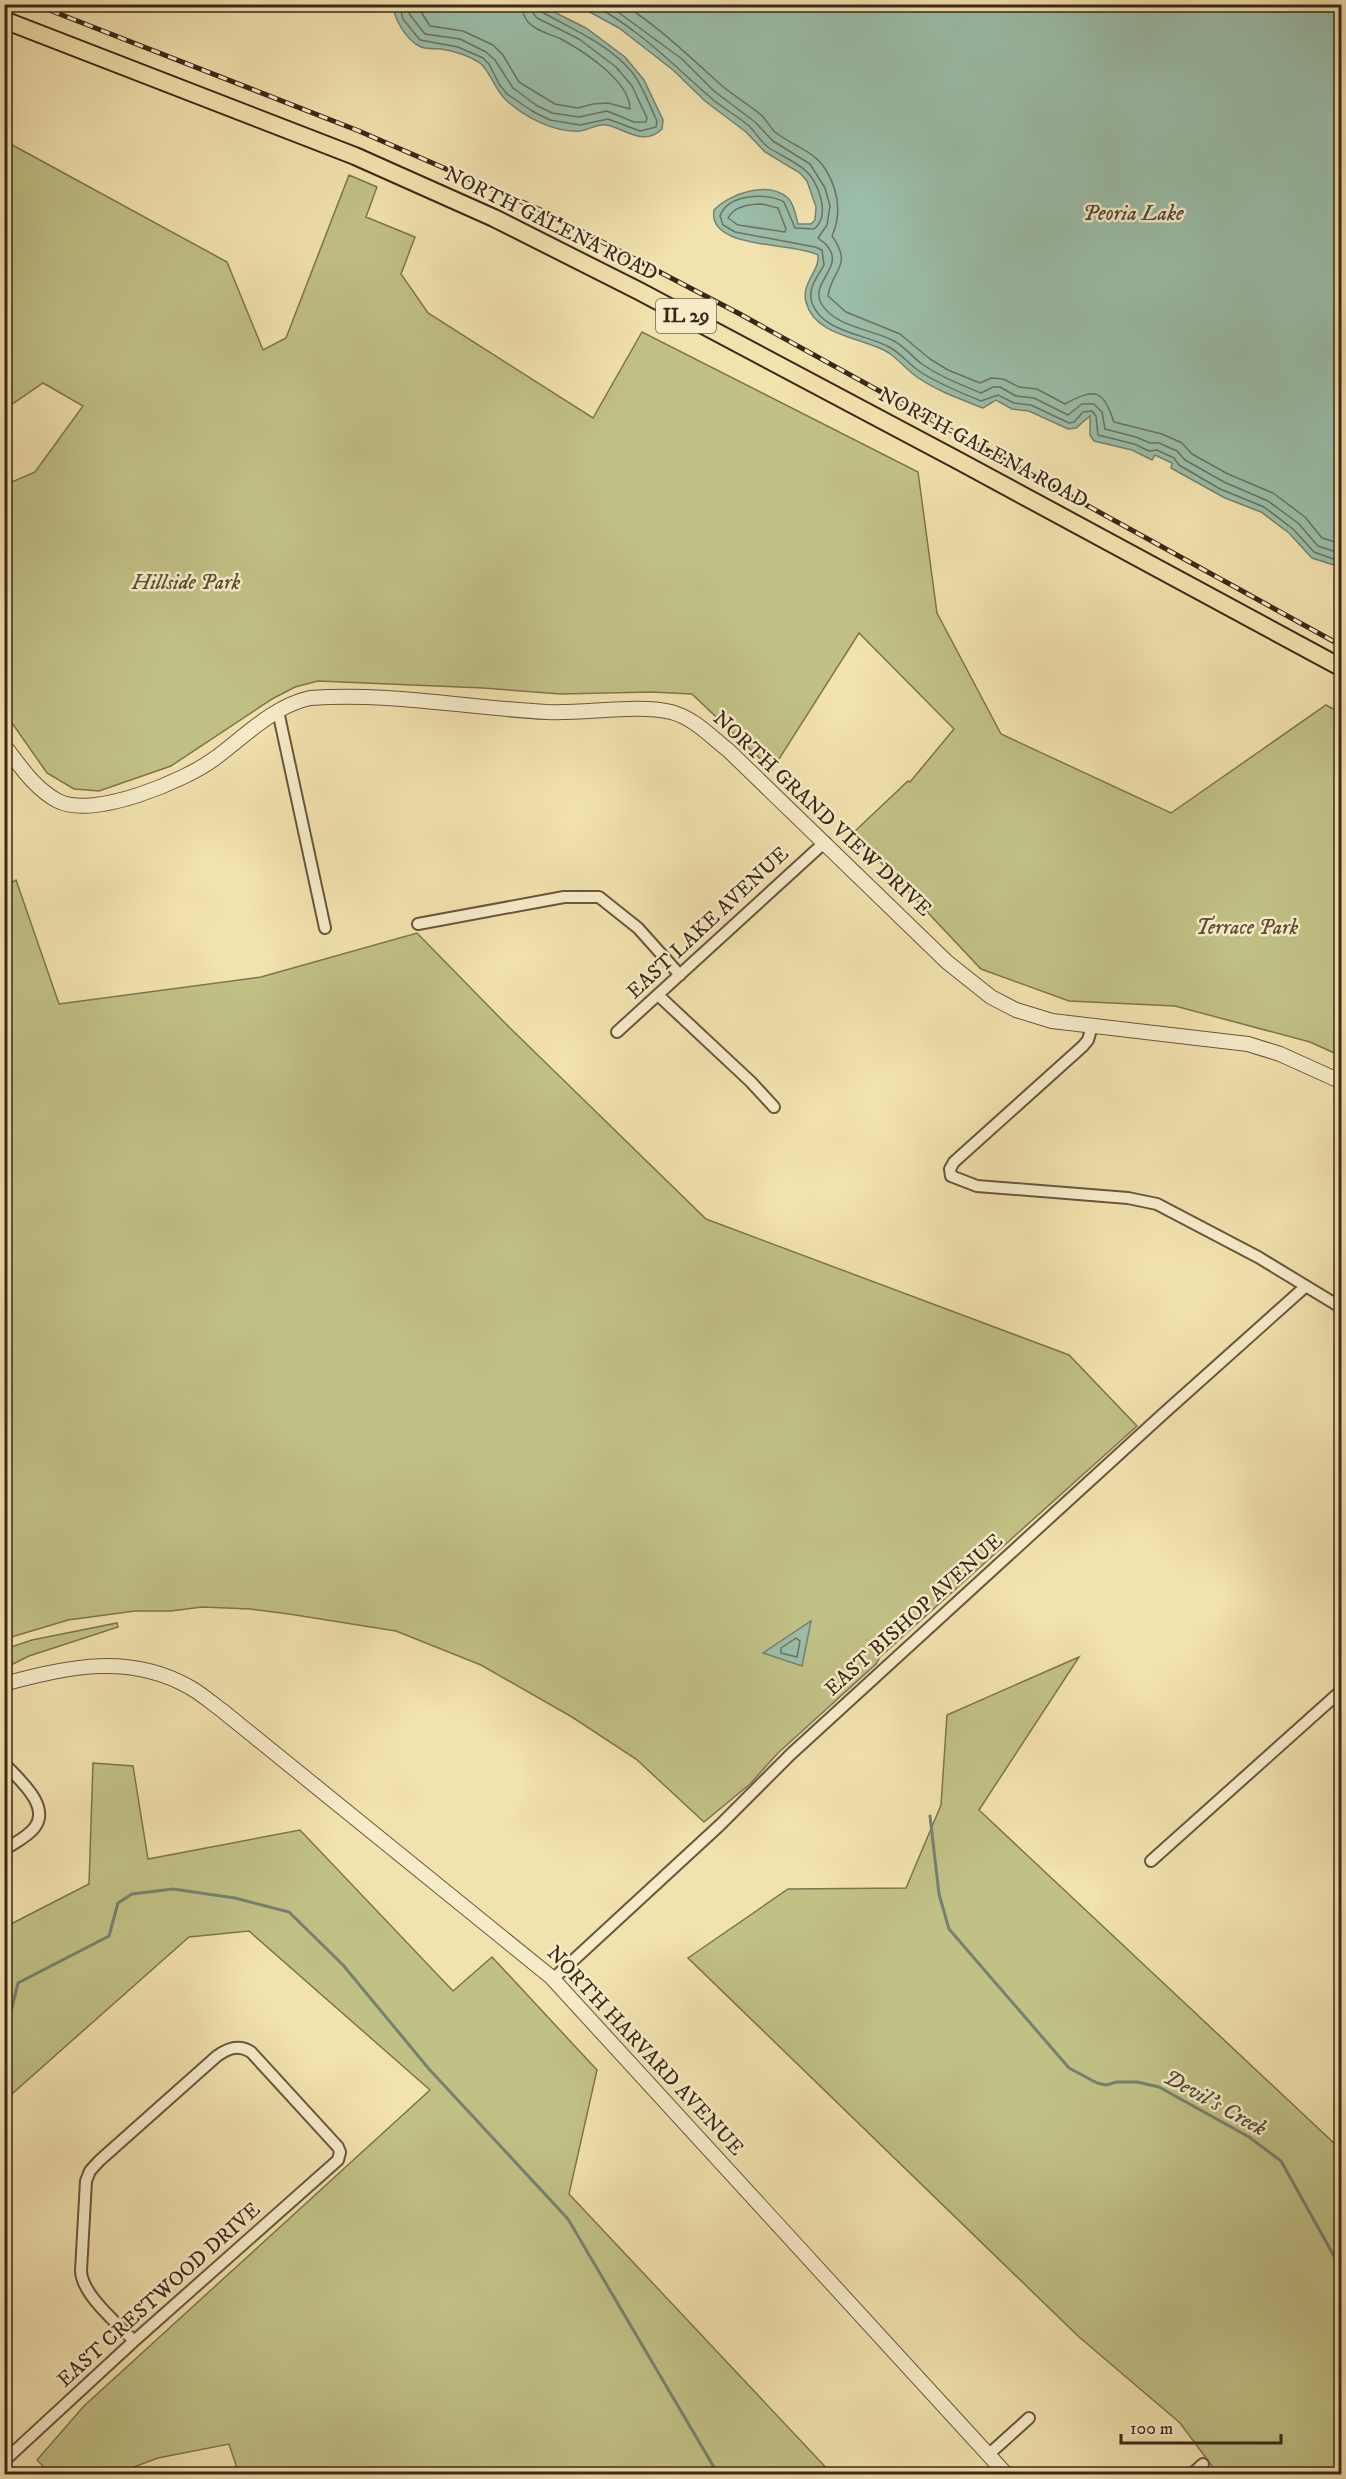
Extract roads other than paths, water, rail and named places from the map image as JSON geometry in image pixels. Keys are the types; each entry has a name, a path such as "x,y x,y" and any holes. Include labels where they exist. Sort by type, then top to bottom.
{"main road":[{"name":"NORTH GALENA ROAD","path":"4,20 344,152 494,218 639,291 959,461 1341,668"}],"street":[{"name":"NORTH GRAND VIEW DRIVE","path":"4,745 28,777 45,792 73,806 92,806 137,795 197,770 278,711 300,700 327,697 393,699 549,712 648,710 672,712 696,724 728,750 947,962 985,993 1037,1018 1248,1044 1280,1054 1341,1082"},
{"path":"278,711 325,928"},
{"name":"EAST LAKE AVENUE","path":"617,1032 825,842"},
{"path":"418,924 564,897 599,897 638,928 680,975"},
{"path":"658,995 751,1082 774,1107"},
{"path":"1092,1026 1088,1040 1083,1046 954,1162 950,1168 950,1174 959,1181 981,1186 1128,1198 1152,1203 1187,1218 1341,1308"},
{"name":"EAST BISHOP AVENUE","path":"554,1979 720,1825 791,1754 1306,1286"},
{"name":"NORTH HARVARD AVENUE","path":"4,1684 64,1669 111,1665 148,1671 189,1687 232,1718 554,1979 1006,2475"},
{"path":"1151,1861 1341,1690"},
{"path":"4,1763 33,1796 39,1816 32,1831 4,1850"},
{"name":"EAST CRESTWOOD DRIVE","path":"4,2461 339,2158 340,2150 251,2052 238,2047 217,2056 108,2153 92,2168 87,2177 81,2276 90,2294 134,2341"},
{"path":"988,2455 1029,2418"},
{"path":"1192,2475 1203,2464"}],"water":[{"path":"393,5 540,5 586,28 625,57 644,80 663,120 662,129 648,137 641,137 607,125 570,131 540,123 506,100 480,63 456,52 424,48 414,43 401,28"},
{"name":"Peoria Lake","path":"577,5 1341,5 1341,577 1334,565 1312,558 1289,533 1261,512 1225,498 1171,468 1172,463 1155,455 1152,460 1132,450 1094,441 1090,435 1090,416 1076,428 1068,429 1029,411 1012,409 996,400 983,408 925,382 889,353 842,335 819,322 811,314 805,295 818,261 818,255 754,243 724,232 715,223 714,210 729,199 749,191 770,190 790,200 798,224 811,224 815,220 816,207 807,181 800,173 765,152 746,132 705,101 673,70 619,28"},
{"path":"811,1621 802,1666 763,1653"}],"waterway":[{"name":"Devil's Creek","path":"930,1816 939,1894 949,1929 1069,2068 1097,2083 1106,2085 1117,2082 1137,2082 1159,2087 1249,2137 1281,2161 1334,2256 1342,2294"},
{"path":"4,2023 8,2024 18,1983 109,1936 118,1903 132,1894 173,1889 235,1898 289,1912 343,1965 429,2069 568,2219 718,2474"}],"railway":[{"path":"34,4 359,131 543,211 738,313 1342,646"}],"park label":[{"name":"Hillside Park","path":"186,583"},
{"name":"Terrace Park","path":"1247,928"}]}
